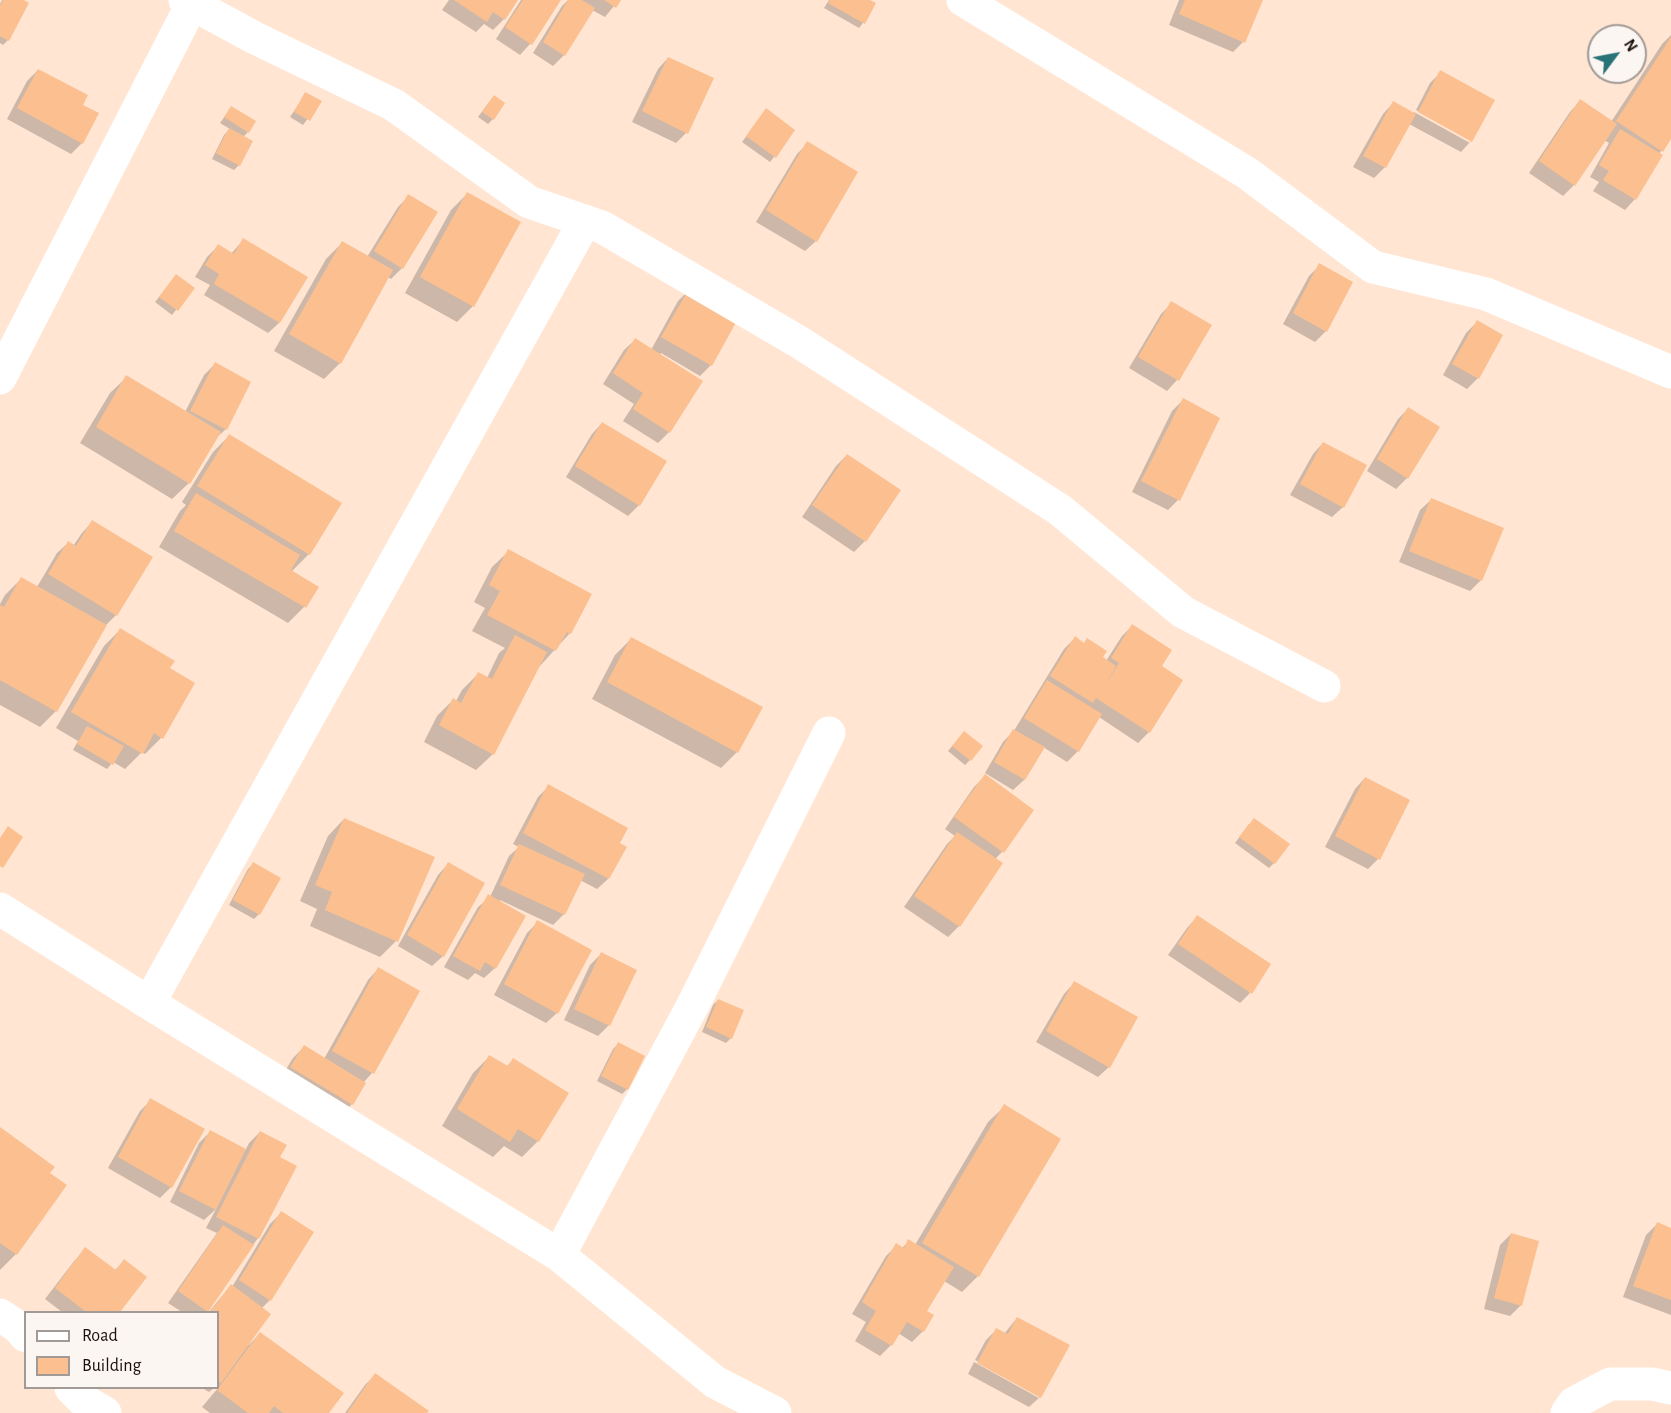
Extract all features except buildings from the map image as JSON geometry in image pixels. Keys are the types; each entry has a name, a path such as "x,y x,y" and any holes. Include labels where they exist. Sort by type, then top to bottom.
{"street":[{"path":"963,0 1247,174 1373,267 1486,294 1671,372"},
{"path":"0,378 189,2 255,38 394,105 529,202 602,227 800,342 1060,510 1183,612 1323,686"},
{"path":"149,1003 585,221"},
{"path":"559,1255 693,1005 829,733"},
{"path":"0,909 559,1255 716,1382 775,1413"},
{"path":"0,1315 24,1334"},
{"path":"1567,1413 1574,1403 1610,1384 1652,1384 1671,1388"},
{"path":"73,1389 83,1400 105,1413"}]}
